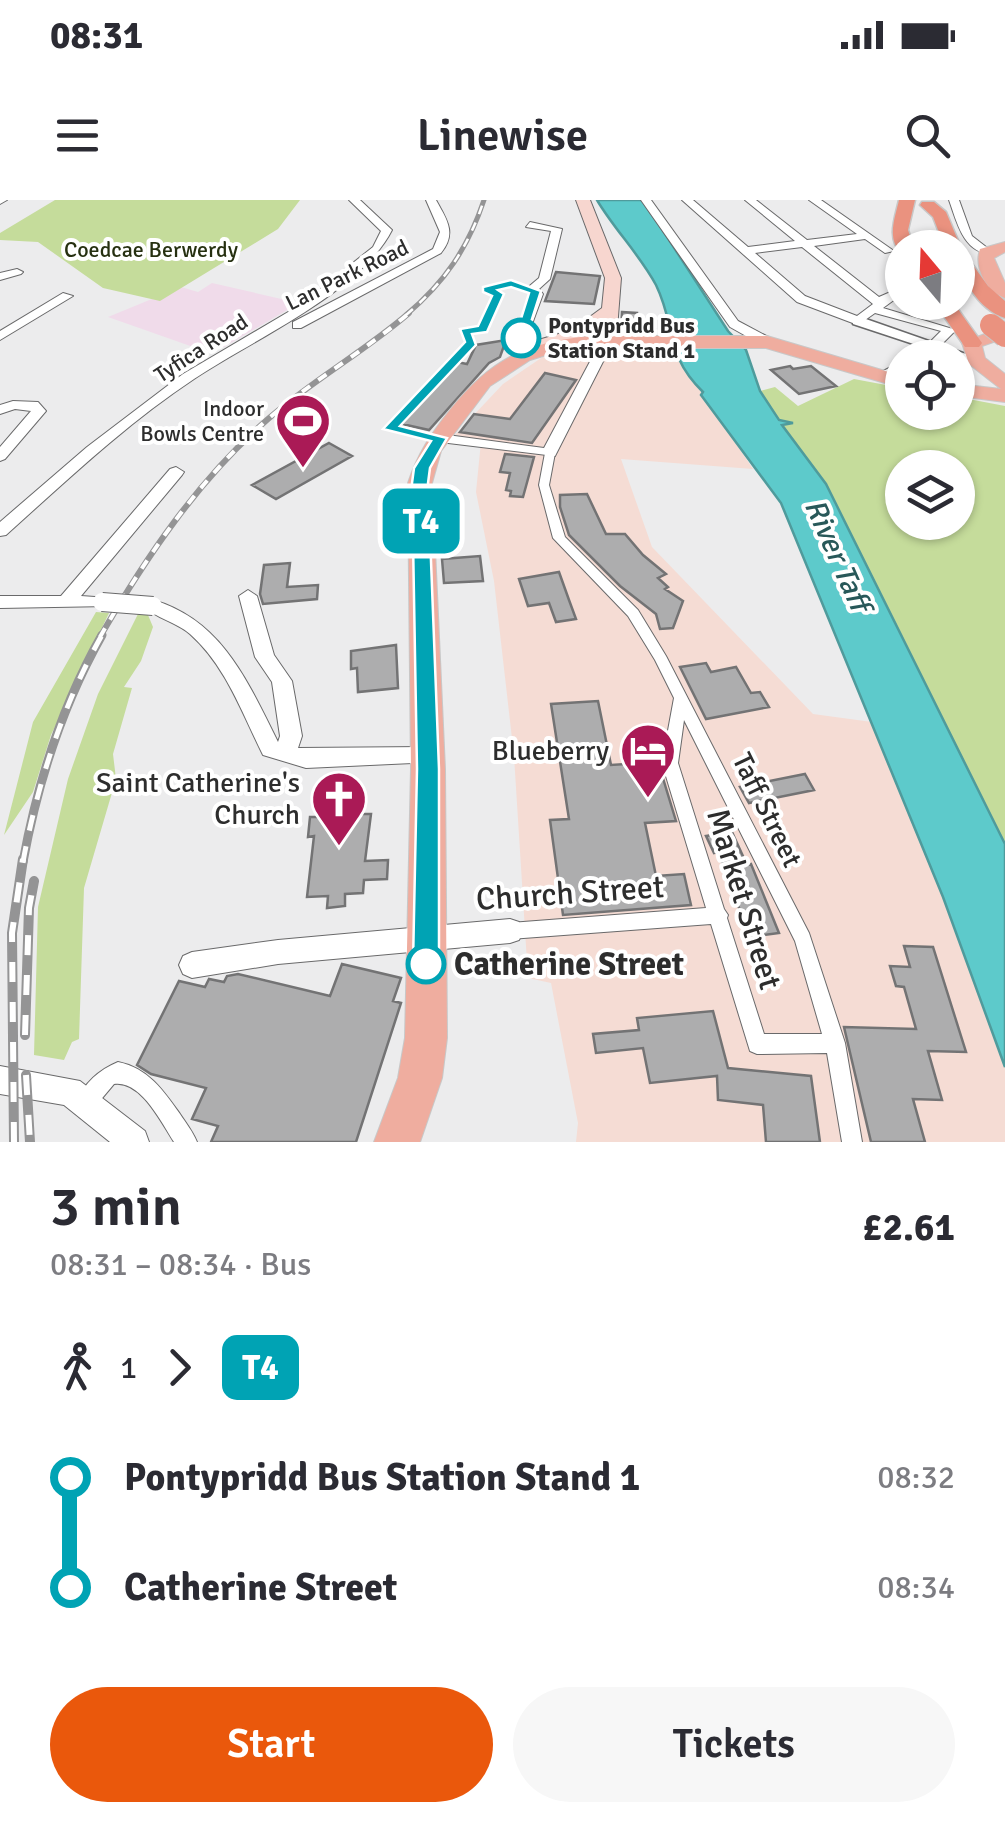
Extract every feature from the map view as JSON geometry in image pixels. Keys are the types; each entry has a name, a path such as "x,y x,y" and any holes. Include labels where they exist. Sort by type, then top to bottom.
{"highway":[{"path":"900,230 908,200"},
{"path":"918,230 925,202"},
{"path":"925,202 933,230"},
{"path":"925,202 940,216 946,230"},
{"path":"975,281 1002,326"},
{"path":"975,298 1002,326"},
{"path":"975,307 1002,326"},
{"path":"954,320 976,356"}],"main road":[{"path":"583,200 613,278 607,342"},
{"path":"1005,247 986,252 990,278 1005,293"},
{"path":"396,1142 420,1078 426,1038 422,468 483,382 542,345 578,334 607,312"},
{"path":"1002,326 976,356 1005,384"},
{"path":"530,352 564,344 607,342 762,342 885,372"},
{"path":"975,392 1005,396"}],"street":[{"name":"Tyfica Road","path":"0,532 92,450 188,377 304,308 382,244 388,234 386,228 354,200"},
{"name":"Lan Park Road","path":"273,326 301,324 437,251 447,242 448,232 431,200"},
{"path":"646,200 734,324 762,342"},
{"path":"688,200 801,299 919,340"},
{"path":"750,200 876,303 950,330 945,340"},
{"path":"814,200 866,236 885,244"},
{"path":"954,200 967,237 986,252"},
{"path":"530,225 558,229 544,280 532,288 537,294 521,338 530,352"},
{"path":"744,250 866,236"},
{"path":"0,277 17,272"},
{"path":"0,336 67,296"},
{"path":"858,321 885,298"},
{"path":"440,438 550,452 607,342"},
{"path":"0,410 12,404 33,404 39,411 0,456"},
{"name":"Taff Street","path":"550,452 544,485 559,538 633,613 681,695 803,939 835,1044 852,1142"},
{"path":"66,602 176,472"},
{"path":"248,596 265,657 282,681 291,736 285,755"},
{"path":"0,602 102,602 153,606 181,615 210,642 272,749 306,759 426,756"},
{"name":"Market Street","path":"681,695 670,763 758,1044 835,1044"},
{"name":"Church Street","path":"192,965 278,952 719,915"},
{"path":"86,1102 108,1076 117,1072 134,1078 151,1088 166,1116 187,1142"},
{"path":"0,1080 70,1091 134,1142"}],"shaded area":[{"path":"212,283 299,303 224,347 211,342 196,348 108,317 181,287 198,292"},
{"path":"591,346 671,347 753,469 621,459 652,547 813,714 872,722 943,897 1005,1067 1005,1142 576,1142 578,1123 551,983 528,978 514,756 494,581 476,492 481,442 455,435 503,384 547,354"}],"green space":[{"name":"Coedcae Berwerdy","path":"55,200 300,200 278,229 160,301 103,288 38,242 0,240 0,233"},
{"path":"854,379 885,385 885,430 975,430 975,400 1005,406 1005,844 826,484 781,424 791,423 779,421 760,391 775,387 798,406"},
{"path":"96,612 109,613 51,735 33,792 4,835 33,722"},
{"path":"138,614 148,615 153,627 141,661 124,687 132,688 113,754 116,779 84,888 79,1039 72,1042 64,1060 34,1055 38,907 68,779 98,694"}],"water":[{"name":"River Taff","path":"597,200 642,200 728,331 746,350 760,391 779,420 793,423 782,425 826,484 1005,844 1005,1067 943,897 781,503 682,365 656,285"}],"building":[{"path":"556,272 600,276 594,304 545,301"},
{"path":"622,312 637,313 637,320 657,321 658,332 621,332"},
{"path":"506,340 500,357 489,363 429,430 402,424 457,362 467,364 476,345"},
{"path":"811,366 836,386 799,394 771,370"},
{"path":"545,373 576,380 532,443 460,432 474,414 510,419"},
{"name":"Indoor Bowls Centre","path":"329,443 352,456 276,499 252,485"},
{"path":"505,454 534,457 523,497 510,496 511,491 506,490 510,473 500,472"},
{"path":"587,494 606,534 625,534 666,574 658,578 668,587 665,589 683,601 673,628 660,629 656,614 620,586 569,535 560,495"},
{"path":"480,556 483,581 444,583 442,559"},
{"path":"290,563 287,587 318,585 317,599 263,604 260,594 264,565"},
{"path":"559,572 576,619 556,622 549,603 528,606 519,579"},
{"path":"396,645 398,688 358,692 357,668 351,669 351,651"},
{"path":"706,663 711,672 736,667 751,693 760,692 769,707 706,719 680,667"},
{"path":"598,701 611,765 658,762 676,821 645,823 656,876 684,874 691,905 563,915 550,820 569,819 551,704"},
{"path":"805,774 814,790 749,803 740,787"},
{"name":"Saint Catherine's Church","path":"358,801 357,814 371,814 365,861 388,860 387,879 364,880 363,893 345,894 345,906 327,908 328,896 307,897 314,836 308,837 310,817 329,817 330,802"},
{"path":"732,832 747,865 751,864 779,933 750,937 718,852 714,853 706,836"},
{"path":"904,946 933,947 966,1052 928,1051 942,1100 913,1099 925,1142 871,1142 844,1027 916,1029 904,987 896,986 890,966 910,967"},
{"path":"342,964 401,978 393,1001 401,1003 356,1142 211,1142 218,1126 192,1119 206,1088 151,1074 137,1065 179,981 205,987 209,979 224,982 227,976 238,974 330,996"},
{"path":"713,1011 728,1068 811,1076 820,1142 766,1142 763,1105 718,1100 717,1076 650,1083 643,1048 596,1053 593,1034 639,1030 637,1018"}],"railway":[{"path":"406,315 454,263 484,200"},
{"path":"100,637 155,549 219,468 285,405 409,313"},
{"path":"23,862 53,746 102,635"},
{"path":"14,1142 12,933 23,859"},
{"path":"25,1035 29,908 34,881"},
{"path":"26,1075 30,1142"}],"bus line":[{"name":"T4","path":"426,964 428,769 420,483 430,450 440,438 390,429 472,342 464,332 482,329 498,294 487,290 511,284 535,291 521,338"}],"place":[{"name":"Pontypridd Bus Station Stand 1","path":"521,338"},
{"name":"Indoor Bowls Centre","path":"303,470"},
{"name":"Blueberry","path":"648,800"},
{"name":"Saint Catherine's Church","path":"339,848"},
{"name":"Catherine Street","path":"426,964"}]}
